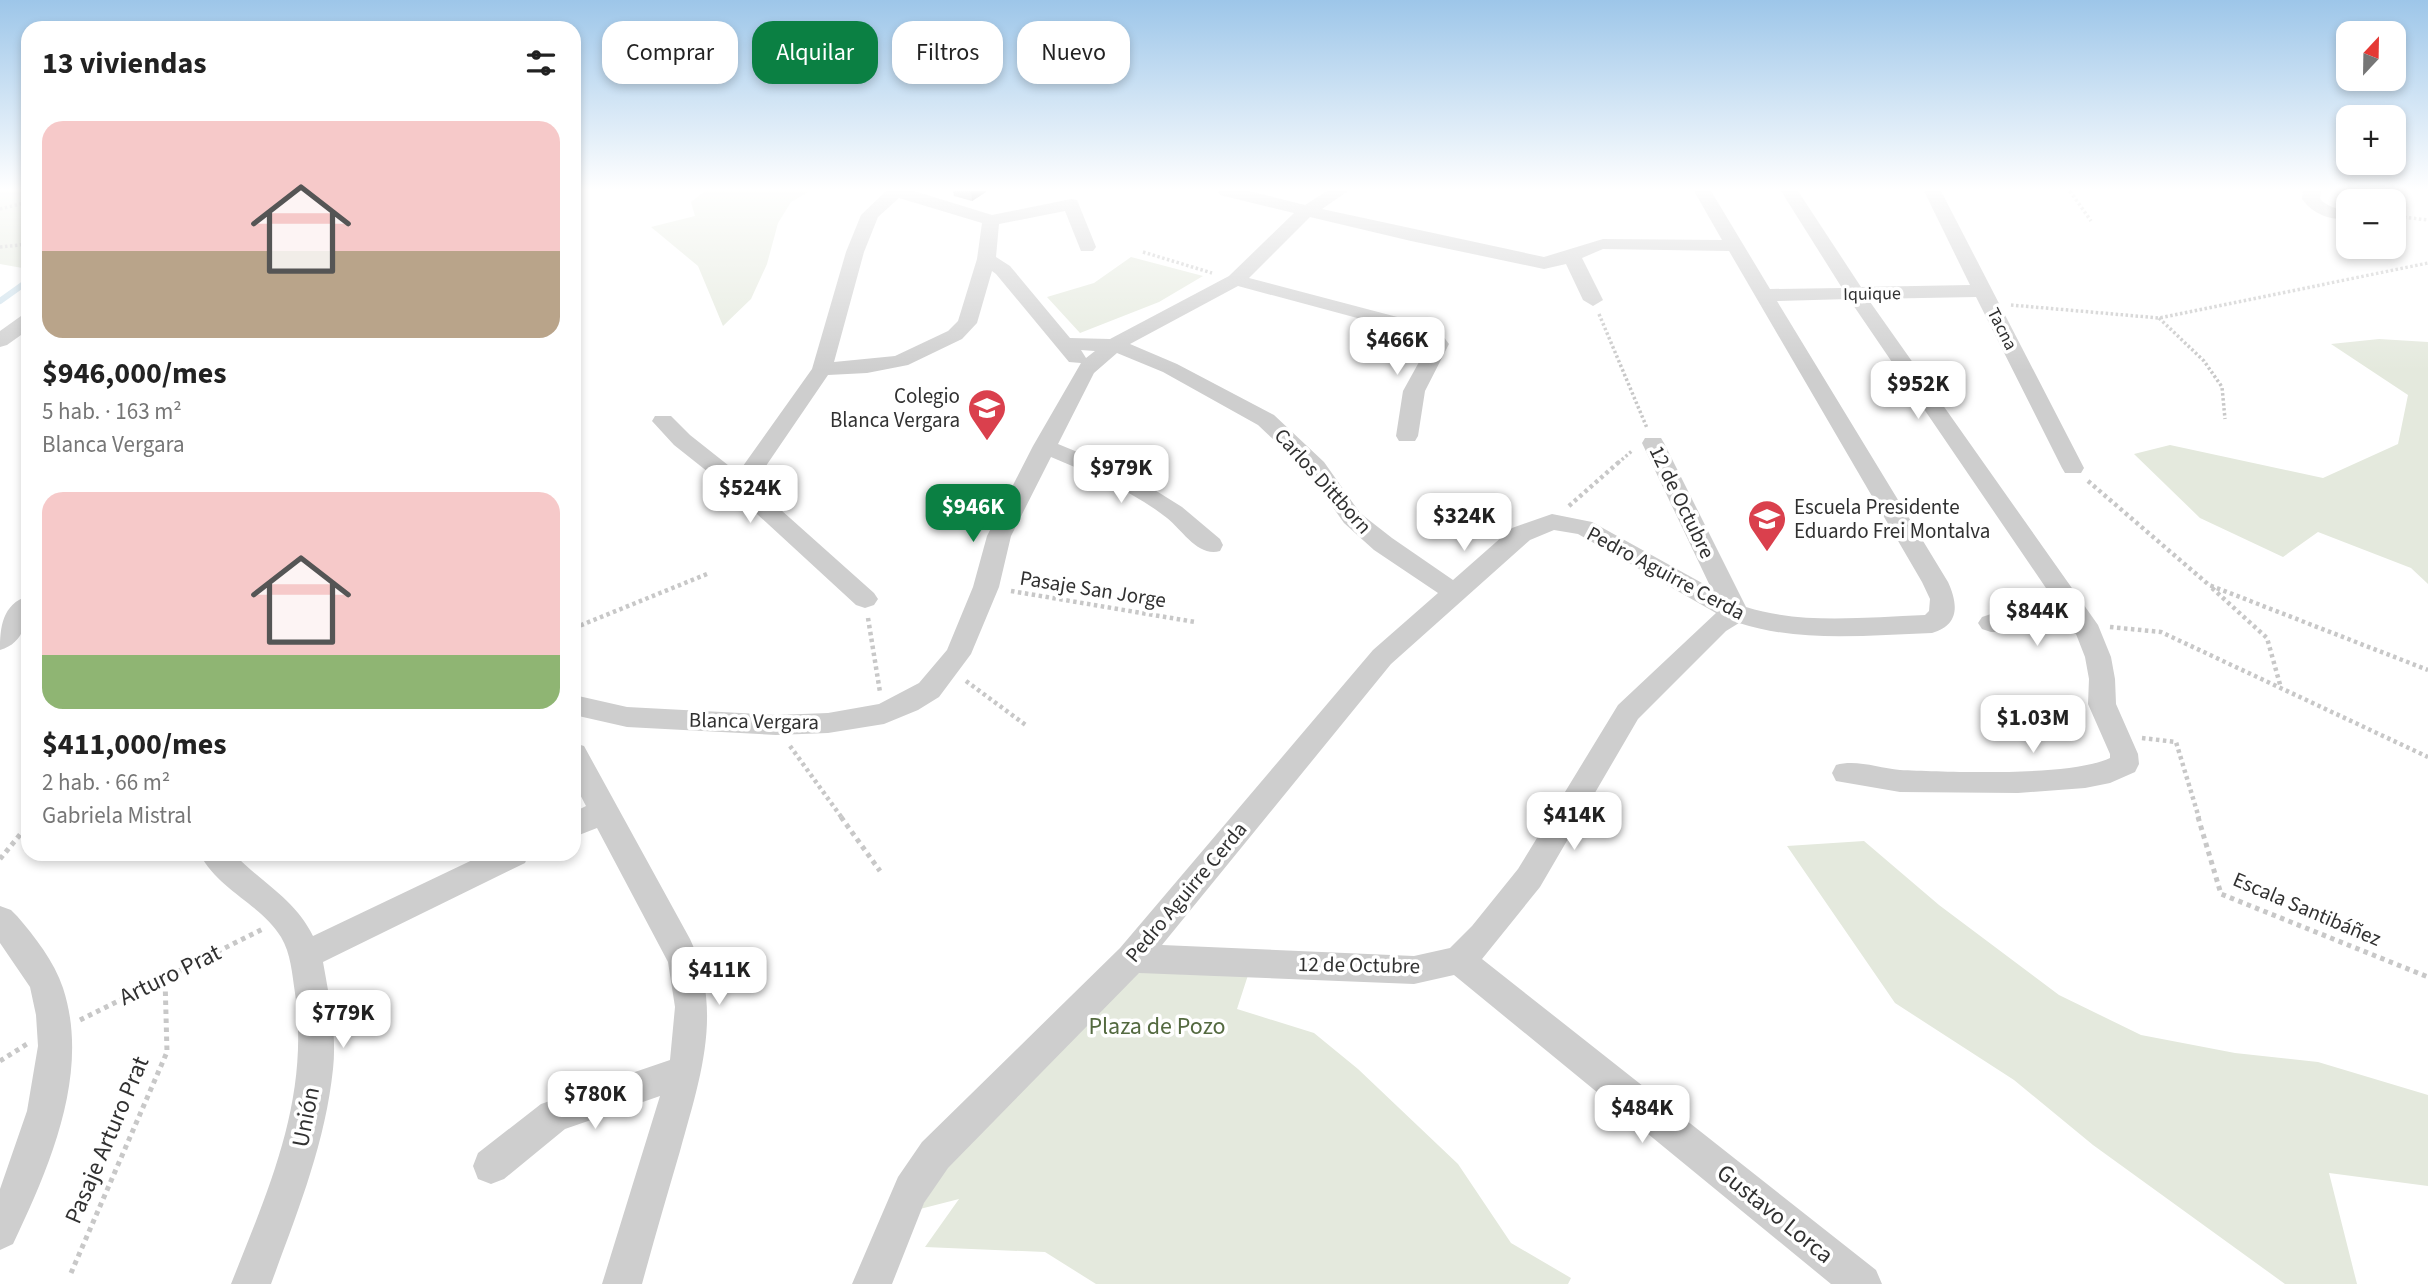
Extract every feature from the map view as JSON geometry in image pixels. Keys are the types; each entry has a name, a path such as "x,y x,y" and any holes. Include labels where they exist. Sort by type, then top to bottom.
{"street":[{"path":"740,486 822,369 855,251"},
{"path":"822,369 867,368 901,361 956,335 967,323 987,251"},
{"name":"Blanca Vergara","path":"581,707 627,718 776,725 828,723 884,714 929,690 947,670 968,634 999,536 1085,370 1114,345 1236,280 1266,251"},
{"path":"1481,251 1526,261 1560,262 1579,251"},
{"name":"Pedro Aguirre Cerda","path":"872,1284 911,1190 935,1154 1132,958 1382,657 1521,534 1552,522 1584,527 1736,613 1755,621 1842,626 1932,624 1942,614 1943,599 1935,582 1738,251"},
{"path":"1828,251 2085,625 2098,657 2102,704 2124,754 2124,764 2118,770 2101,775 1998,782 1910,781 1846,773"},
{"name":"Tacna","path":"1962,251 2073,468"},
{"path":"1572,256 1593,300"},
{"path":"986,259 1003,270 1085,370"},
{"path":"1236,280 1394,321 1433,336 1439,344 1414,391 1407,436"},
{"name":"Iquique","path":"1763,295 1985,297"},
{"path":"0,341 21,325"},
{"name":"Carlos Dittborn","path":"1066,344 1114,345 1170,368 1266,419 1316,467 1352,518 1383,544 1455,593"},
{"path":"663,421 682,440 740,486 865,599"},
{"name":"12 de Octubre","path":"1653,443 1736,613"},
{"path":"1044,446 1118,477 1174,512 1211,545"},
{"path":"1459,960 1483,936 1529,878 1628,712 1717,625 1736,613"},
{"path":"0,641 21,614"},
{"path":"1991,623 2085,625"},
{"path":"581,786 588,818 627,850 686,966 691,999 692,1036 685,1071 622,1284"},
{"name":"Unión","path":"221,861 238,879 286,918 306,955 314,1008 316,1067 299,1158 251,1284"},
{"path":"306,955 500,861"},
{"path":"0,1231 16,1199 51,1096 55,1032 46,986 3,928"},
{"name":"12 de Octubre","path":"1132,958 1414,970 1459,960"},
{"name":"Gustavo Lorca","path":"1459,960 1862,1284"},
{"path":"491,1166 554,1116 685,1071"}],"path":[{"path":"1143,252 1236,280"},
{"path":"1985,297 2159,318 2428,263"},
{"name":"12 de Octubre","path":"1593,300 1653,443"},
{"path":"2159,318 2204,361 2222,387 2225,419"},
{"path":"1552,522 1640,444 1653,443"},
{"path":"2073,468 2267,638 2281,688"},
{"path":"581,625 706,574"},
{"path":"2209,585 2428,670"},
{"name":"Pasaje San Jorge","path":"985,587 1195,622"},
{"path":"865,599 884,714"},
{"path":"2085,625 2161,632 2428,757"},
{"path":"978,687 1027,726"},
{"path":"776,725 880,870"},
{"name":"Escala Santibáñez","path":"2113,734 2176,742 2221,894 2428,977"},
{"path":"0,859 21,834"},
{"name":"Arturo Prat","path":"55,1032 286,918"},
{"name":"Pasaje Arturo Prat","path":"71,1273 167,1052 165,978"}],"green space":[{"path":"0,251 21,251 21,268 0,264"},
{"path":"680,251 771,251 751,299 723,326 698,266"},
{"path":"1131,257 1203,276 1159,302 1080,333 1047,297 1094,283"},
{"path":"2379,339 2428,342 2428,584 2411,568 2318,532 2283,557 2200,518 2134,454 2170,445 2323,478 2398,444 2408,395 2331,344"},
{"path":"1864,841 1939,905 2059,995 2141,1035 2235,1053 2318,1062 2428,1095 2428,1186 2329,1173 2357,1284 2285,1284 2093,1145 2014,1080 1895,1003 1787,846"},
{"name":"Plaza de Pozo","path":"1142,965 1250,969 1237,1009 1314,1033 1358,1069 1458,1164 1511,1243 1571,1278 1568,1284 1096,1284 1045,1252 925,1247 959,1199 920,1209 981,1114"}],"waterway":[{"path":"0,301 21,286"}],"place":[{"name":"Colegio Blanca Vergara","path":"987,442"},
{"name":"Escuela Presidente Eduardo Frei Montalva","path":"1767,553"}]}
